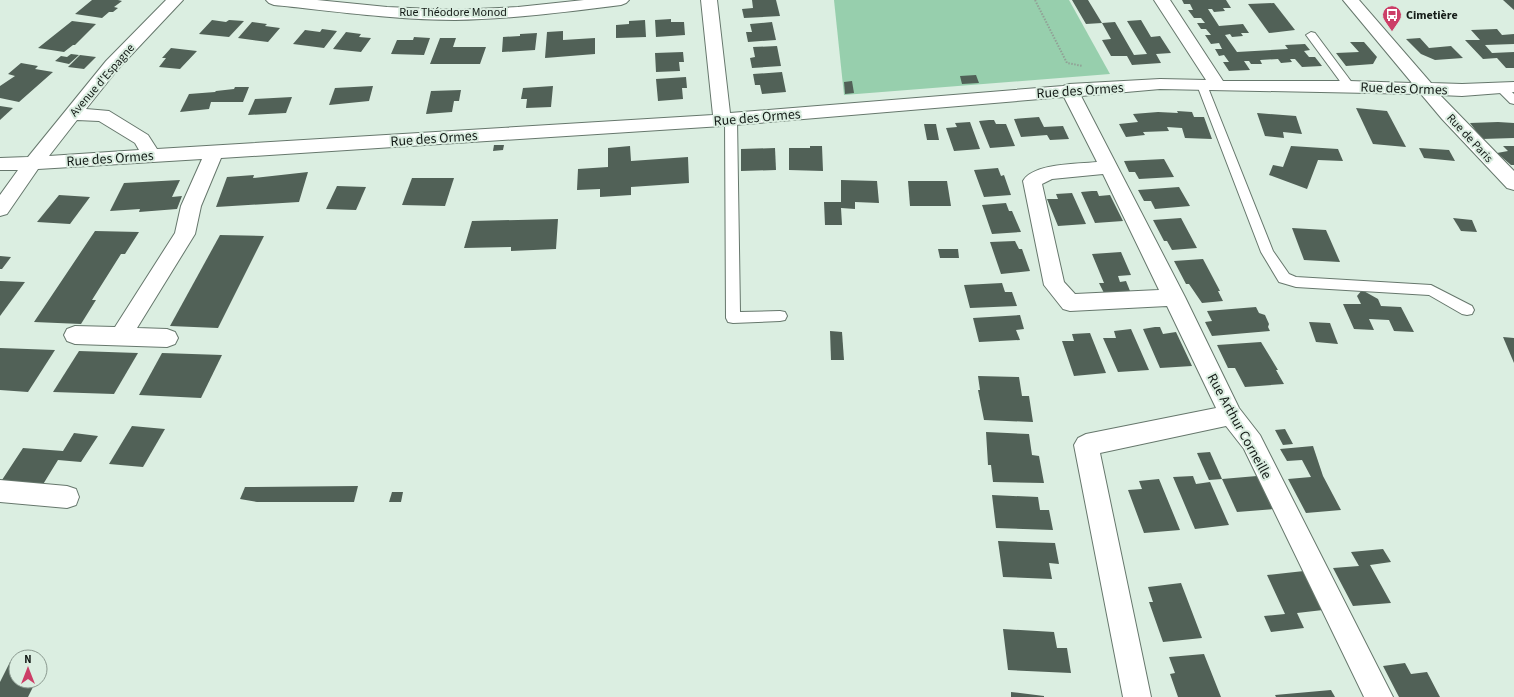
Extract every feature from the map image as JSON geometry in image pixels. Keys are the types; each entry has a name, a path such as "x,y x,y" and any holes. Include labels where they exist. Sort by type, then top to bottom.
{"street":[{"name":"Avenue d'Espagne","path":"0,209 33,164 112,65 176,0"},
{"name":"Rue Théodore Monod","path":"274,0 363,4 405,13 454,14 546,5 621,0"},
{"path":"710,0 726,120"},
{"path":"1162,0 1210,85"},
{"name":"Rue de Paris","path":"1351,0 1448,115 1514,184"},
{"name":"Rue des Ormes","path":"0,164 33,164 150,155 726,120 1069,90 1160,84 1349,86 1462,90 1508,88"},
{"name":"Rue Arthur Corneille","path":"1069,90 1174,297 1231,415 1252,442 1379,697"},
{"path":"72,114 103,115 142,139 150,155"},
{"path":"121,336 185,234 191,206 214,152"},
{"path":"1109,167 1049,173 1032,181 1054,285 1070,303 1174,297"},
{"path":"75,335 167,338"},
{"path":"1137,697 1086,445 1231,415"},
{"path":"0,492 67,497"}],"lane":[{"path":"1311,35 1349,86"},
{"path":"1210,85 1267,252 1284,278 1296,282 1431,290 1467,310"},
{"path":"1508,88 1514,100"},
{"path":"726,120 733,318 780,316"}],"path":[{"path":"1035,0 1067,63 1100,70 1113,88"}],"green space":[{"path":"834,0 1069,0 1110,74 844,95"}],"building":[{"path":"92,0 122,1 114,7 118,8 113,12 109,12 102,18 75,14"},
{"path":"752,0 776,0 780,16 744,18 742,9 753,8"},
{"path":"1072,0 1088,0 1102,23 1086,24"},
{"path":"1182,0 1226,0 1231,8 1223,8 1225,11 1214,12 1212,9 1208,9 1219,26 1243,24 1249,33 1241,33 1243,36 1232,37 1230,34 1225,35 1237,52 1288,49 1285,45 1305,44 1310,50 1304,51 1309,57 1315,57 1322,66 1302,67 1295,59 1290,59 1292,62 1281,63 1278,59 1260,60 1262,64 1251,64 1249,61 1244,61 1250,70 1229,71 1223,62 1229,62 1224,55 1219,56 1215,49 1222,49 1219,43 1211,44 1205,35 1211,35 1206,29 1201,29 1197,23 1205,23 1201,18 1194,18 1188,10 1193,10 1190,4 1184,4"},
{"path":"1503,0 1514,0 1514,10"},
{"path":"1274,3 1295,30 1269,33 1248,4"},
{"path":"671,19 671,22 684,22 685,35 656,37 655,20"},
{"path":"212,20 226,22 229,20 244,21 229,37 199,34"},
{"path":"645,20 646,37 616,38 616,25 629,24 629,21"},
{"path":"1141,20 1151,37 1160,36 1171,53 1156,54 1161,63 1132,65 1127,56 1111,56 1102,40 1111,39 1102,23 1115,22 1134,55 1147,54 1127,21"},
{"path":"72,21 96,24 75,45 64,52 38,48"},
{"path":"252,22 280,28 268,42 238,38"},
{"path":"772,22 776,40 748,42 746,32 752,32 750,24"},
{"path":"322,29 337,31 324,48 293,44 305,30 320,32"},
{"path":"1497,29 1502,35 1514,34 1514,44 1485,45 1492,53 1514,52 1514,68 1506,68 1497,58 1483,59 1465,40 1480,40 1471,30"},
{"path":"563,31 563,40 595,38 595,54 545,58 547,32"},
{"path":"346,32 361,34 359,37 371,38 361,52 333,49"},
{"path":"537,33 535,50 502,52 503,37"},
{"path":"414,37 430,38 424,55 391,54 397,40 413,40"},
{"path":"440,38 456,38 453,47 486,47 480,64 430,64"},
{"path":"1420,38 1429,48 1451,46 1463,58 1435,60 1421,54 1406,39"},
{"path":"1350,42 1364,42 1377,57 1373,64 1346,66 1336,53 1359,52"},
{"path":"777,46 781,66 752,68 750,58 755,57 753,47"},
{"path":"171,48 197,51 180,69 159,67 166,58 162,58"},
{"path":"683,52 684,62 679,62 680,71 656,72 655,53"},
{"path":"71,54 79,55 69,64 55,61 61,56 67,57"},
{"path":"80,55 96,57 84,69 68,67"},
{"path":"21,63 38,66 35,69 53,72 19,102 0,98 0,86 15,76 8,74"},
{"path":"782,72 786,92 762,94 760,85 755,85 753,74"},
{"path":"976,75 979,83 962,84 960,76"},
{"path":"686,77 687,88 682,88 683,99 658,101 656,79"},
{"path":"852,81 854,93 845,94 844,82"},
{"path":"373,86 369,101 329,105 335,88"},
{"path":"553,86 551,107 526,108 527,99 521,99 523,88"},
{"path":"235,87 249,87 243,102 211,102 209,109 180,112 189,94 215,92 234,89"},
{"path":"461,90 459,101 454,101 452,112 426,114 431,91"},
{"path":"292,97 286,113 248,115 255,99"},
{"path":"0,106 13,108 0,120"},
{"path":"1356,108 1387,111 1406,147 1373,144"},
{"path":"1177,111 1192,112 1194,117 1204,117 1212,139 1185,138 1182,128 1167,127 1169,131 1143,132 1145,135 1126,137 1119,124 1138,122 1133,114 1158,112 1178,113"},
{"path":"1257,113 1296,116 1302,134 1283,132 1284,138 1265,136"},
{"path":"1039,117 1044,127 1063,126 1069,139 1050,140 1047,135 1021,137 1014,119"},
{"path":"994,120 996,124 1006,124 1015,146 990,148 979,121"},
{"path":"970,122 980,149 954,151 946,128 957,127 955,123"},
{"path":"1470,123 1514,123 1514,138 1482,139"},
{"path":"924,124 936,124 939,140 927,140"},
{"path":"494,145 504,145 503,150 493,151"},
{"path":"630,146 631,161 688,157 689,183 631,187 631,195 600,197 600,189 577,190 578,169 608,167 608,148"},
{"path":"810,146 822,146 823,171 789,170 789,148 810,148"},
{"path":"1291,146 1338,149 1343,161 1318,160 1307,189 1269,175 1273,165 1283,167"},
{"path":"1503,146 1514,146 1514,165 1511,165 1497,153 1508,151"},
{"path":"775,148 776,170 741,171 741,149"},
{"path":"1419,148 1449,150 1455,161 1424,158"},
{"path":"1164,159 1174,177 1139,179 1135,172 1129,172 1124,161"},
{"path":"998,168 1001,176 1004,175 1011,195 984,197 974,170"},
{"path":"308,172 299,202 216,207 227,177 254,175 253,178"},
{"path":"412,178 454,178 445,206 402,205"},
{"path":"180,180 172,197 182,196 177,209 139,212 140,209 110,211 124,183"},
{"path":"841,180 877,181 879,203 855,202 855,209 841,208 842,225 825,225 824,202 841,202"},
{"path":"908,181 947,181 951,206 910,206"},
{"path":"337,186 366,187 356,210 326,209"},
{"path":"1179,187 1190,206 1155,209 1151,201 1144,201 1138,190"},
{"path":"1097,191 1099,196 1110,195 1123,221 1095,223 1081,192"},
{"path":"1072,193 1086,224 1058,226 1047,199 1058,199 1056,194"},
{"path":"59,195 90,197 70,224 37,222"},
{"path":"1006,203 1009,211 1012,211 1021,232 992,234 982,205"},
{"path":"1181,218 1197,248 1172,250 1167,241 1164,241 1153,220"},
{"path":"1453,218 1472,220 1477,232 1461,231"},
{"path":"558,219 556,249 511,251 511,247 464,248 472,221"},
{"path":"1292,228 1326,230 1340,262 1304,260"},
{"path":"95,231 139,232 125,254 121,254 92,300 96,300 81,324 34,322"},
{"path":"220,235 264,236 218,328 170,326"},
{"path":"1015,241 1019,249 1022,249 1030,271 1001,274 990,242"},
{"path":"938,249 958,249 959,258 940,258"},
{"path":"1121,252 1131,275 1118,276 1120,282 1126,281 1130,291 1104,293 1099,283 1104,283 1092,254"},
{"path":"0,256 11,257 2,269 0,269"},
{"path":"1203,259 1220,291 1218,291 1223,301 1202,303 1189,284 1186,284 1174,261"},
{"path":"0,281 25,282 0,316"},
{"path":"1002,283 1005,292 1012,292 1017,306 970,308 964,285"},
{"path":"1362,290 1378,299 1381,306 1401,307 1414,332 1394,331 1389,320 1369,319 1374,330 1354,329 1343,304 1361,304 1357,296"},
{"path":"1256,307 1259,313 1265,315 1270,331 1212,336 1205,322 1212,321 1207,311"},
{"path":"1020,315 1024,329 1016,330 1020,340 979,342 973,318"},
{"path":"1309,322 1330,323 1338,344 1316,342"},
{"path":"1160,327 1163,334 1176,332 1192,366 1160,368 1143,329"},
{"path":"1131,329 1149,370 1118,372 1103,338 1116,338 1114,331"},
{"path":"830,331 842,332 844,360 831,360"},
{"path":"1090,333 1106,373 1074,376 1062,341 1074,341 1072,334"},
{"path":"1503,337 1514,338 1514,363"},
{"path":"1261,342 1278,370 1276,370 1284,384 1245,387 1235,368 1228,368 1217,345"},
{"path":"0,348 55,350 28,392 0,390"},
{"path":"79,351 138,353 114,394 53,392"},
{"path":"162,353 222,355 201,398 139,395"},
{"path":"978,376 1019,377 1022,396 1029,396 1033,422 984,420 978,390 980,390"},
{"path":"132,426 165,429 143,467 109,464"},
{"path":"1285,429 1293,444 1283,445 1275,430"},
{"path":"986,432 1029,434 1032,455 1039,456 1044,483 993,482 991,465 988,465"},
{"path":"74,433 98,436 81,462 58,460 42,486 0,483 23,448 63,451"},
{"path":"1313,446 1323,476 1341,510 1306,513 1288,479 1311,477 1302,460 1287,461 1280,449"},
{"path":"1210,452 1222,479 1209,480 1197,453"},
{"path":"1193,476 1196,484 1210,482 1229,525 1195,529 1173,477"},
{"path":"1257,476 1274,509 1237,512 1222,479"},
{"path":"1159,479 1180,530 1144,533 1128,490 1142,489 1139,481"},
{"path":"358,486 354,502 257,502 240,499 245,487"},
{"path":"392,492 403,492 401,502 389,502"},
{"path":"992,495 1038,497 1040,510 1049,510 1053,530 996,528"},
{"path":"998,541 1055,543 1059,564 1049,563 1052,579 1003,577"},
{"path":"1383,549 1391,562 1370,565 1391,603 1353,606 1333,568 1359,566 1351,552"},
{"path":"1304,571 1323,610 1297,613 1304,628 1271,632 1264,616 1285,614 1267,575"},
{"path":"1181,583 1202,638 1163,642 1149,602 1153,602 1148,587"},
{"path":"1003,629 1054,632 1057,648 1067,648 1071,673 1008,670"},
{"path":"1204,654 1221,697 1178,697 1170,674 1175,673 1169,657"},
{"path":"1405,663 1411,674 1427,672 1440,697 1399,697 1383,666"},
{"path":"8,666 8,689 32,689 28,697 0,697 0,682"},
{"path":"1331,690 1335,697 1276,697 1275,695"},
{"path":"1011,692 1044,696 1044,697 1011,697"}],"place":[{"name":"Cimetière","path":"1392,32"}]}
